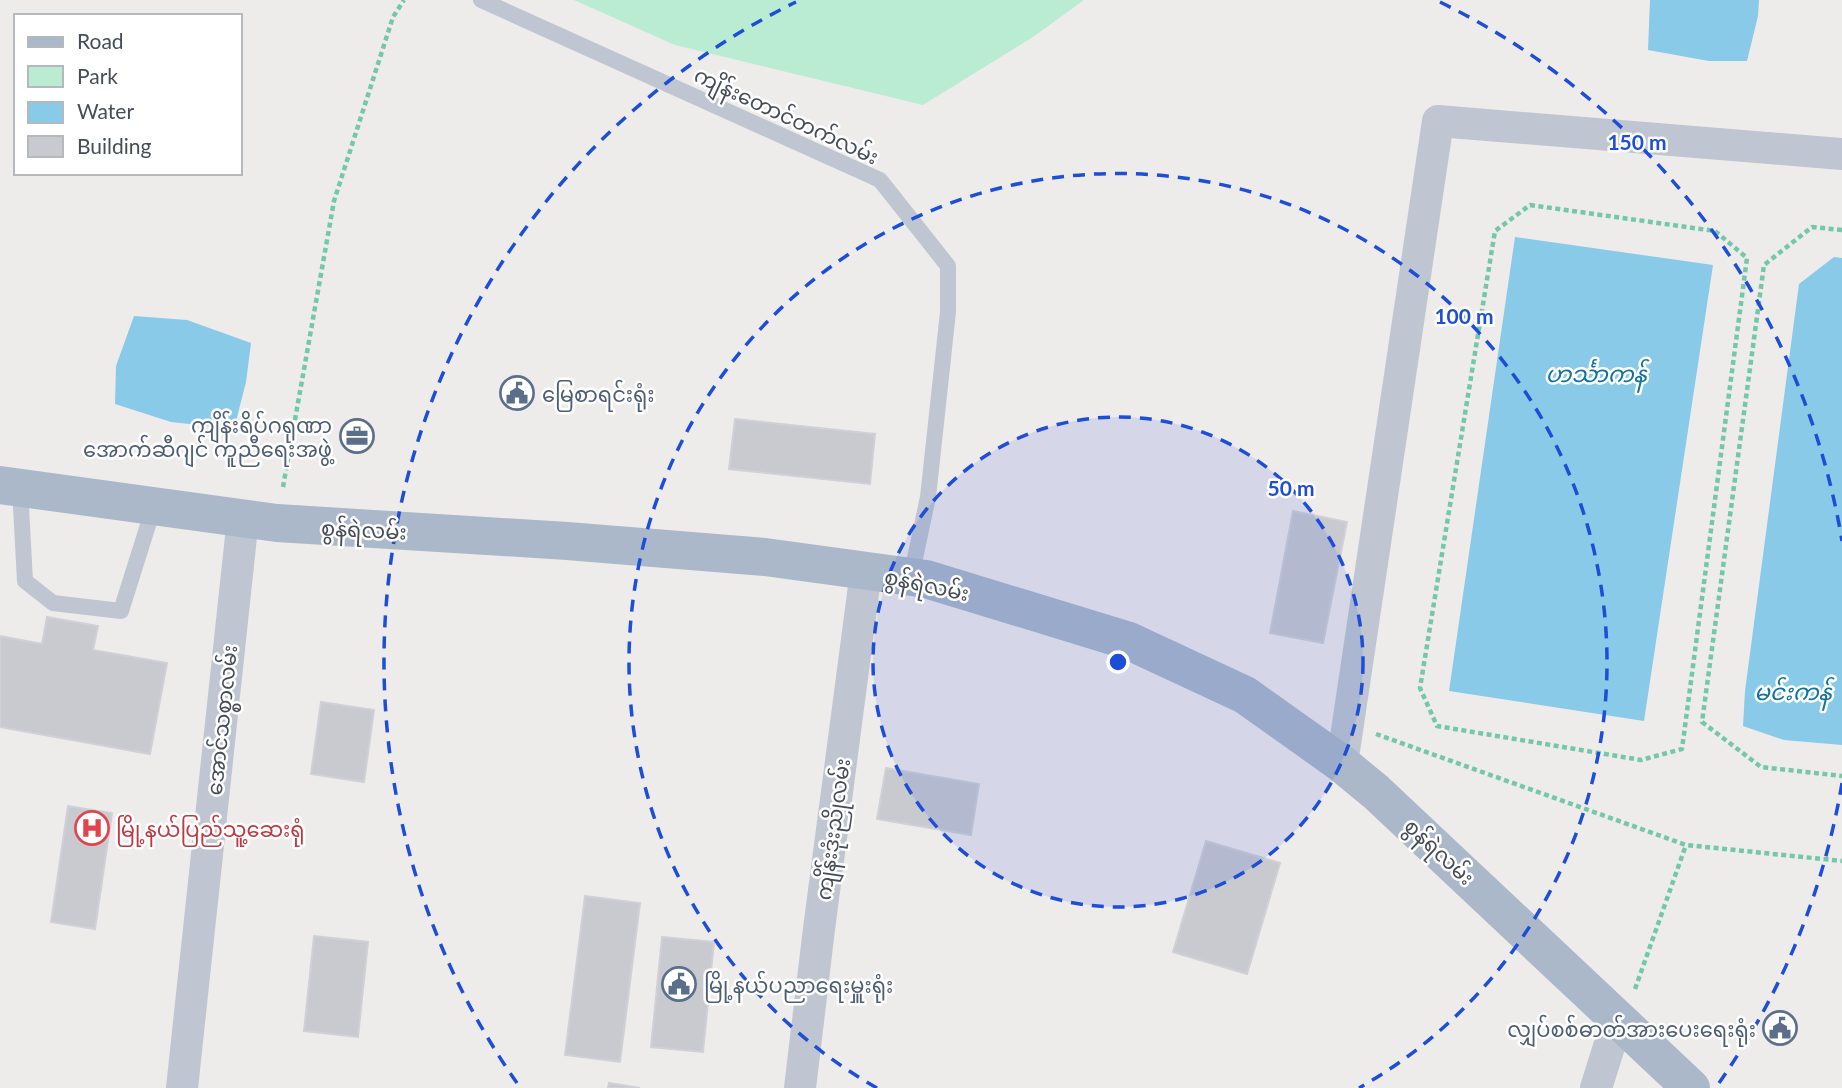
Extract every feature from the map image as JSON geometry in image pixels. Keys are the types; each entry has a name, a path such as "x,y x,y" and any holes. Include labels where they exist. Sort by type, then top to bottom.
{"main road":[{"name":"စွန်ရဲလမ်း","path":"10,486 260,521 765,556 926,579 1129,640 1245,695 1342,764 1376,792 1691,1088"}],"street":[{"path":"1342,764 1438,121 1842,154"},
{"name":"အောင်သစ္စာလမ်း","path":"182,1088 260,521"},
{"name":"ကျိန်းဒုံးညိုလမ်း","path":"800,1088 818,929 866,571"},
{"path":"1596,1088 1620,1021"}],"lane":[{"name":"ကျိန်းတောင်တက်လမ်း","path":"481,0 880,180 948,266 948,312 928,496 911,577"},
{"path":"10,486 25,581 53,603 121,611 154,506"}],"path":[{"path":"260,521 334,201 394,17 404,0"},
{"path":"1530,205 1715,231 1747,258 1682,749 1640,760 1437,726 1420,688 1495,231 1530,205"},
{"path":"1842,230 1812,227 1763,265 1702,722 1760,766 1842,776"},
{"path":"1349,724 1686,845 1842,861"},
{"path":"1620,1021 1686,845"}],"green space":[{"path":"574,0 1084,0 1033,37 923,105 675,45"}],"water":[{"path":"1650,0 1759,0 1758,16 1747,61 1709,61 1648,50"},
{"name":"ဟင်္သာကန်","path":"1515,237 1713,265 1644,721 1449,691"},
{"name":"မင်းကန်","path":"1834,257 1842,258 1842,745 1784,740 1743,726 1745,691 1799,284"},
{"path":"134,316 187,320 251,343 246,382 234,429 171,422 115,404 116,366"}],"building":[{"path":"735,419 875,434 870,484 729,469"},
{"path":"1293,511 1347,522 1323,643 1270,633"},
{"path":"47,617 98,626 93,650 167,663 150,754 0,727 0,636 42,644"},
{"path":"321,702 374,710 364,782 311,774"},
{"path":"886,768 979,784 971,835 877,819"},
{"path":"68,806 112,813 95,929 51,922"},
{"path":"1206,841 1280,863 1247,974 1173,952"},
{"path":"585,896 640,903 620,1062 565,1055"},
{"path":"314,936 368,942 358,1037 304,1031"},
{"path":"662,937 714,942 703,1052 651,1047"},
{"path":"609,1083 640,1088 608,1088"}],"place":[{"name":"မြေစာရင်းရုံး","path":"517,393"},
{"name":"ကျိန်းရိပ်ဂရုဏာ အောက်ဆီဂျင် ကူညီရေးအဖွဲ့","path":"357,436"},
{"name":"မြို့နယ်ပြည်သူ့ဆေးရုံ","path":"92,828"},
{"name":"မြို့နယ်ပညာရေးမှူးရုံး","path":"679,984"},
{"name":"လျှပ်စစ်ဓာတ်အားပေးရေးရုံး","path":"1780,1028"}]}
